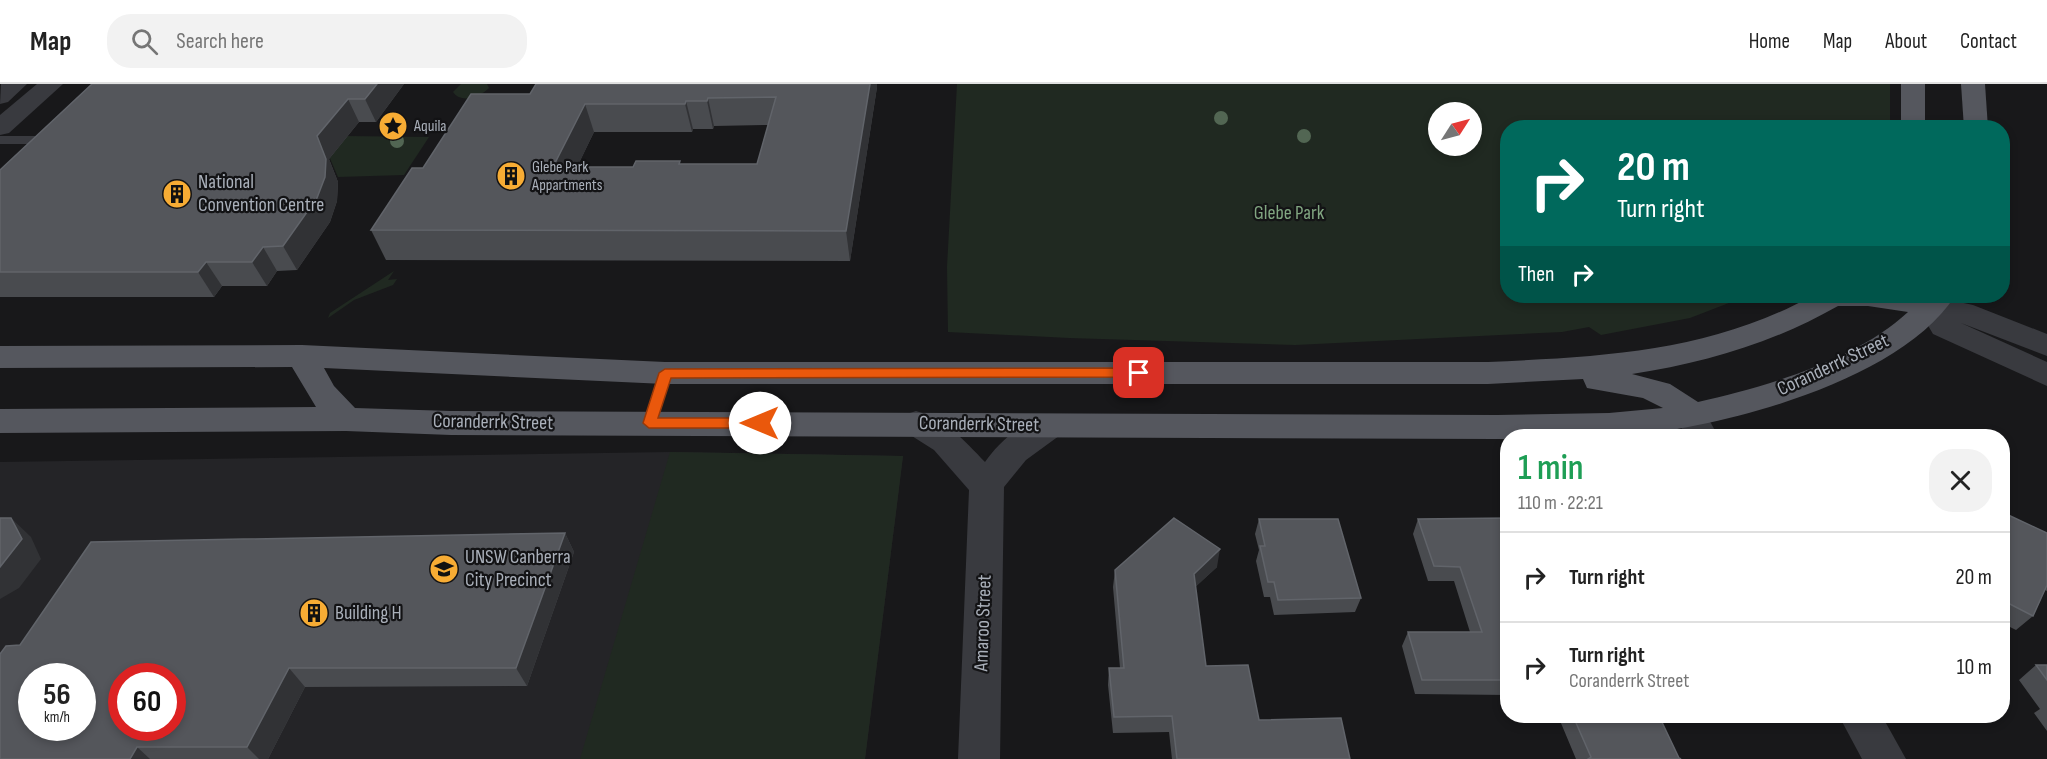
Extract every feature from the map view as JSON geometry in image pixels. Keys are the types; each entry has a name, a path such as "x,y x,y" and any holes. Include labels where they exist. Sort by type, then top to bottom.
{"main road":[{"path":"1913,84 1913,120"},
{"path":"1973,84 1975,120"},
{"path":"0,357 302,356 665,373 1488,373 1642,364 1713,348 1769,330 1820,303"},
{"name":"Coranderrk Street","path":"0,421 346,419 451,423 1497,427 1695,425 1792,389 1876,348 1910,327 1926,303"},
{"path":"1695,425 1687,401 1692,383 1713,348"},
{"path":"302,356 322,393 346,419"},
{"path":"1542,371 1657,389 1674,397 1695,425"},
{"path":"649,423 665,373"}],"street":[{"path":"0,97 15,84"},
{"path":"0,128 51,84"},
{"path":"1931,303 1944,327 2047,375"},
{"path":"1939,303 2047,346"},
{"path":"916,423 946,441 987,487"},
{"name":"Amaroo Street","path":"979,759 987,487 996,469 1014,449 1051,425"},
{"path":"1864,723 1885,759"}],"lane":[{"path":"0,140 41,140 69,128"}],"shaded area":[{"name":"UNSW Canberra City Precinct","path":"670,452 903,456 865,759 0,759 0,462"}],"green space":[{"path":"461,84 487,84 489,88 471,98 461,98 453,92"},
{"name":"Glebe Park","path":"957,84 1890,84 1890,120 1500,120 1500,303 1729,303 1690,318 1601,335 1589,327 1562,332 1295,345 948,332 947,267"},
{"path":"345,136 429,137 404,175 338,177 329,156"},
{"path":"394,271 388,280 397,279 393,285 354,300 328,318 330,313"},
{"path":"670,452 903,456 865,759 580,759"}],"building":[{"name":"National Convention Centre","path":"92,84 377,84 365,99 348,99 317,136 326,159 325,177 317,198 283,246 263,247 252,262 206,262 198,272 0,272 0,170"},
{"name":"Glebe Park Appartments","path":"536,84 870,84 846,231 371,230 412,168 423,168 471,94 530,94","holes":["776,97 757,164 679,164 680,161 636,161 633,167 553,167 585,104 685,104 686,101 707,101 708,98"]},
{"path":"2010,516 2047,533 2047,585 2033,616 2010,604"},
{"path":"0,518 11,518 22,539 0,567"},
{"path":"1174,518 1220,549 1194,574 1206,666 1248,665 1259,720 1341,718 1350,759 1177,759 1172,716 1114,717 1109,668 1124,668 1115,570"},
{"path":"1500,518 1500,680 1422,680 1408,632 1482,632 1460,567 1434,566 1418,519"},
{"path":"1259,519 1338,519 1361,598 1278,600 1274,582 1268,582 1260,546 1265,546"},
{"name":"Building H","path":"565,533 516,668 289,668 247,747 137,747 130,759 0,759 0,654 6,646 20,645 91,542"},
{"path":"2036,665 2047,665 2047,680"},
{"path":"1576,723 1662,723 1681,759 1588,759 1591,757"}],"place":[{"name":"Aquila","path":"393,126"},
{"name":"Glebe Park Appartments","path":"511,176"},
{"name":"National Convention Centre","path":"177,194"},
{"name":"UNSW Canberra City Precinct","path":"444,569"},
{"name":"Building H","path":"314,613"}],"route":[{"path":"760,423 649,423 665,373 1139,373"}]}
